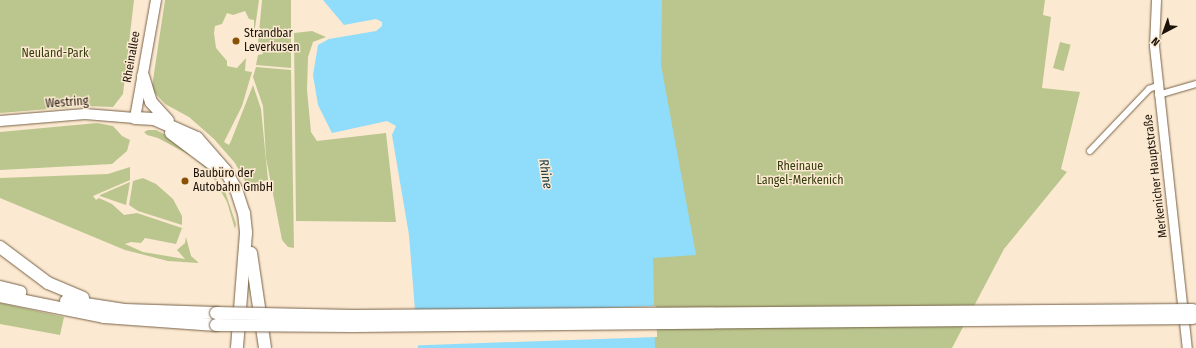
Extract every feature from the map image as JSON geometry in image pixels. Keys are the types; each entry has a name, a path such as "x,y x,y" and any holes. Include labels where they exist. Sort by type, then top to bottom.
{"highway":[{"path":"143,76 145,89 154,107 162,116 184,132"},
{"path":"135,118 154,119 184,132 200,141 225,170 240,201 245,223 265,348"},
{"path":"135,118 175,136 203,155 219,174 233,197 241,223 242,249 231,348"},
{"path":"236,348 245,264 245,223"},
{"path":"0,247 59,289 124,310"},
{"path":"0,287 55,299 124,310 216,319"},
{"path":"0,296 104,317 216,319 353,326 1195,314"}],"main road":[{"name":"Rheinallee","path":"135,118 156,0"},
{"name":"Westring","path":"0,121 85,114 135,118"}],"street":[{"name":"Merkenicher Hauptstraße","path":"1156,0 1154,46 1158,91 1187,348"},
{"path":"1090,151 1149,89 1158,91 1196,84"}],"green space":[{"name":"Neuland-Park","path":"0,0 134,0 123,94 113,107 85,106 0,113"},
{"path":"165,0 259,0 254,35 254,20 249,19 245,11 233,15 227,13 222,24 215,26 214,33 216,48 227,61 227,66 237,68 246,58 245,71 252,72 242,106 224,142 229,145 253,85 261,109 268,180 247,185 235,163 214,139 189,117 165,104 154,92 152,87"},
{"path":"262,0 291,0 291,68 256,65 258,55 263,54 258,43"},
{"name":"Rheinaue Langel-Merkenich","path":"521,0 1045,0 1043,15 1051,17 1042,88 1080,92 1061,169 1067,172 1004,249 952,348 563,348"},
{"path":"312,31 326,37 313,42 308,57 307,90 311,132 317,141 386,133 396,222 296,221 294,33"},
{"path":"1060,42 1071,45 1064,71 1053,68"},
{"path":"256,67 291,70 294,248 288,247 282,240 266,158 263,106 253,77"},
{"path":"97,123 113,126 122,136 130,140 127,151 112,164 0,170 0,132"},
{"path":"148,130 156,130 174,139 210,169 226,194 236,224 235,229 227,202 210,172 193,157 158,138 147,135 144,132"},
{"path":"130,167 130,180 93,196 96,200 99,198 112,204 124,215 137,213 182,228 176,244 145,238 141,243 131,242 125,244 143,252 185,259 177,250 185,243 186,237 191,256 199,263 168,261 125,250 0,198 0,178 108,174"},
{"path":"143,178 156,184 173,199 182,216 182,225 138,211 129,205 133,181"},
{"path":"130,182 126,205 100,196 100,195"},
{"path":"0,303 64,317 60,335 0,324"}],"water":[{"name":"Rhine","path":"323,0 662,0 661,65 696,255 653,258 655,348 418,348 409,235 392,135 396,126 387,121 332,133 318,105 313,75 318,45 329,39 376,31 382,26 382,22 376,19 344,25"}],"pier":[{"path":"656,306 657,337 414,345 413,314"}],"place":[{"name":"Strandbar Leverkusen","path":"236,41"},
{"name":"Baubüro der Autobahn GmbH","path":"185,181"}]}
